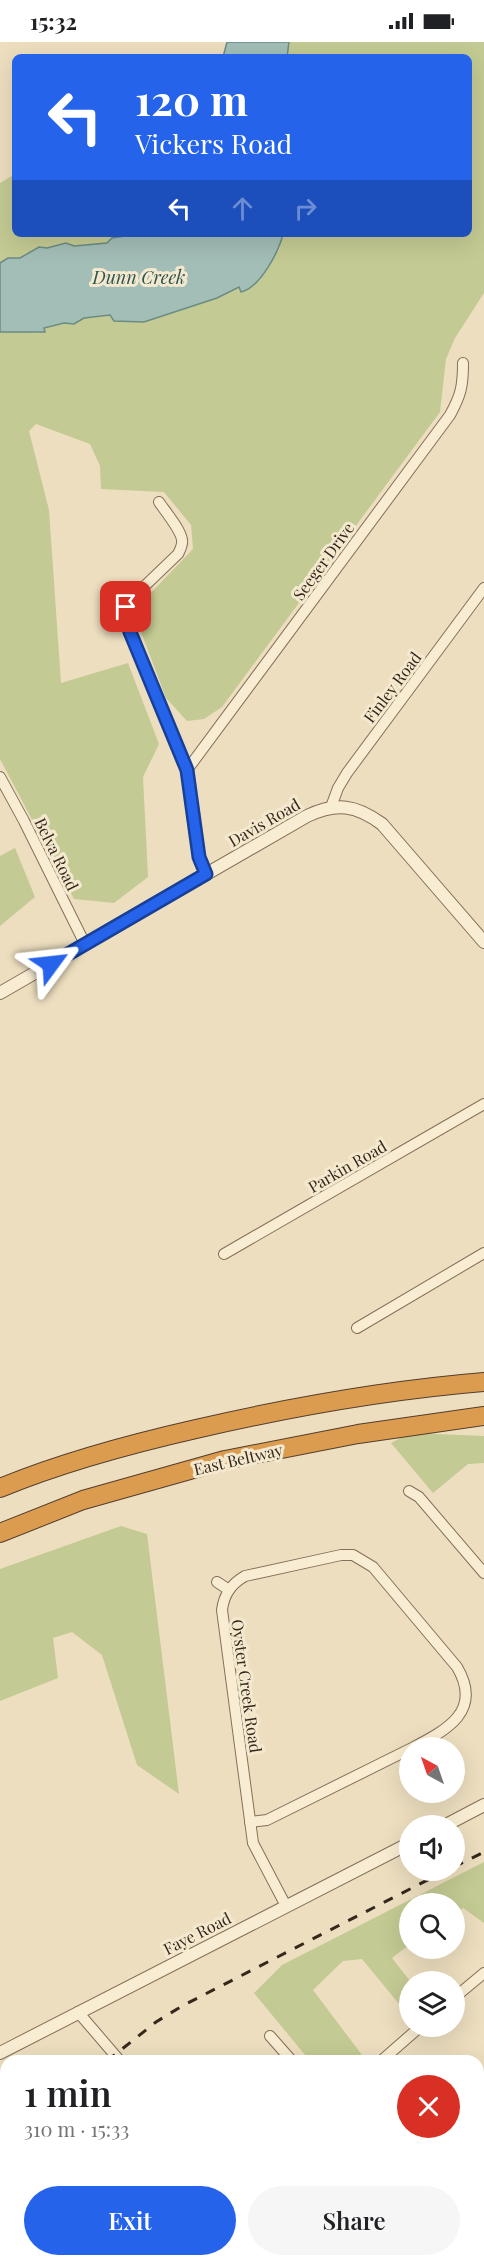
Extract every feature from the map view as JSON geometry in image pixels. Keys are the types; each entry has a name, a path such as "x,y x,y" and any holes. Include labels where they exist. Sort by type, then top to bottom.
{"highway":[{"path":"0,1488 132,1444 283,1409 434,1386 484,1382"},
{"name":"East Beltway","path":"0,1533 83,1500 225,1460 358,1434 484,1416"}],"street":[{"name":"Seeger Drive","path":"187,770 450,415 463,387 463,363"},
{"path":"159,502 180,533 183,540 182,546 178,554 129,601 125,614 130,632 187,770 199,857 206,874"},
{"name":"Finley Road","path":"331,807 347,773 484,588"},
{"name":"Belva Road","path":"0,777 85,944"},
{"name":"Davis Road","path":"0,993 307,816 331,807 361,810 382,824 484,942"},
{"name":"Parkin Road","path":"224,1254 484,1104"},
{"path":"357,1328 484,1254"},
{"path":"409,1491 419,1497 484,1574"},
{"path":"218,1582 229,1590 236,1581 245,1576 341,1555 353,1555 363,1559 373,1567 463,1677 465,1701 461,1713 444,1732 434,1737"},
{"name":"Oyster Creek Road","path":"229,1590 223,1599 222,1610 250,1822 254,1843 286,1906"},
{"path":"465,1701 476,1704"},
{"path":"250,1822 267,1820 399,1754"},
{"path":"465,1815 484,1805"},
{"name":"Faye Road","path":"0,2053 399,1849"},
{"path":"465,1989 484,1973"},
{"path":"78,2012 115,2055"},
{"path":"270,2036 287,2055"},
{"path":"388,2055 408,2037"}],"green space":[{"path":"289,42 484,42 484,293 455,338 446,359 440,412 222,707 204,719 187,721 166,698 138,624 145,599 193,549 191,525 164,492 101,489 100,466 90,444 36,424 29,431 49,510 61,683 128,663 159,744 143,777 148,877 114,903 74,899 0,759 0,332 40,333 44,328 64,323 74,324 84,318 110,315 114,321 144,322 217,298 239,287 279,250 282,237 472,237 472,54 287,54"},
{"path":"12,176 12,237 118,237 112,238 107,243 74,246 66,243 47,248 39,247 20,258 8,258 0,263 0,183"},
{"path":"15,848 35,897 0,926 0,856"},
{"path":"410,1433 484,1436 484,1463 468,1464 433,1493 391,1443"},
{"path":"121,1526 147,1534 179,1794 137,1765 102,1655 72,1632 53,1638 58,1678 0,1701 0,1569"},
{"path":"484,1862 484,1923 465,1909 465,1893 423,1893 447,1881 465,1881 465,1872"},
{"path":"399,1905 399,1953 392,1958 402,1971 399,1971 399,2004 362,1959 343,1961 313,1990 362,2055 305,2055 254,1993 282,1965"}],"water":[{"path":"227,42 289,42 287,54 224,54"},
{"name":"Dunn Creek","path":"282,237 268,268 255,284 241,292 239,287 217,298 144,322 114,321 110,315 84,318 74,324 64,323 44,328 45,332 0,332 0,263 8,258 20,258 39,247 47,248 66,243 74,246 107,243 112,238"}],"railway":[{"path":"465,1862 484,1852"},
{"path":"115,2055 156,2022 182,2006 426,1881"}],"route":[{"path":"51,964 206,874 199,857 187,770 130,632 125,614 126,607"}]}
